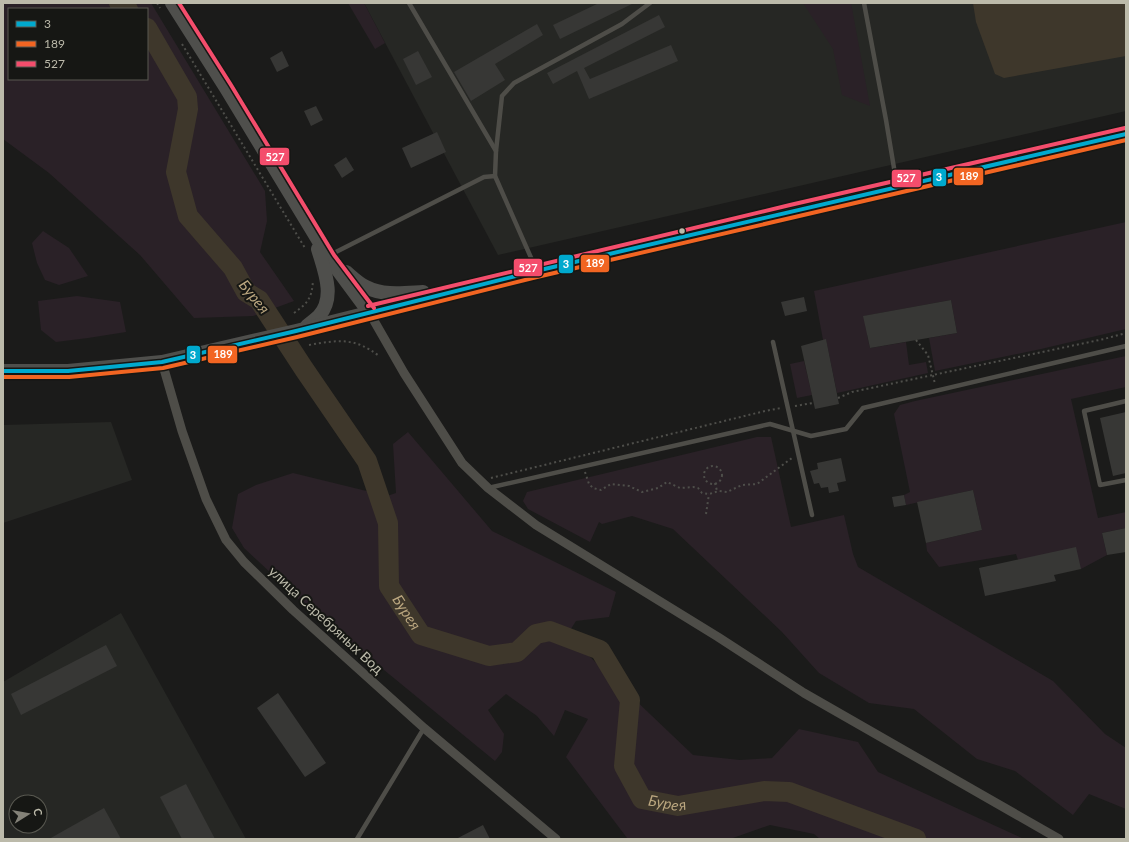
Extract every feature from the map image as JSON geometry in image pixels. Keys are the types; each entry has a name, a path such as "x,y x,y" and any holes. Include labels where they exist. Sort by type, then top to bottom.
{"main road":[{"path":"167,6 230,94 330,259 369,312"},
{"path":"3,371 68,371 162,362 300,330 536,271 1126,134"},
{"path":"300,330 319,316 328,301 327,280 313,231"},
{"path":"330,259 366,287 383,293 408,293 469,287"}],"street":[{"path":"369,312 404,373 462,463 488,488 536,525 718,637 804,693 1059,839"},
{"name":"улица Серебряных Вод","path":"162,362 182,431 206,499 226,540 244,562 293,610 424,728 556,839"}],"lane":[{"path":"409,3 496,151"},
{"path":"536,271 495,176 502,96 514,83 622,24 650,3"},
{"path":"864,3 897,186"},
{"path":"330,259 484,177 495,176"},
{"path":"774,342 812,515"},
{"path":"488,488 770,424 811,436 846,429 863,408 1126,346"},
{"path":"1126,401 1084,411 1100,485 1126,480"},
{"path":"357,839 424,728"}],"path":[{"path":"157,3 167,6"},
{"path":"181,43 307,250"},
{"path":"294,313 305,305 313,292 313,278"},
{"path":"838,398 852,392 1104,339 1126,333"},
{"path":"916,340 928,355 937,391"},
{"path":"309,346 340,341 356,343 368,347 378,356"},
{"path":"480,480 764,411 813,403"},
{"path":"583,466 589,484 593,488 601,490 611,484 629,486 642,492 658,488 667,482 680,488 698,488 702,493 709,494 727,492 742,485 757,484 798,454"},
{"path":"710,466 718,468 721,472 720,480 715,483 709,483 705,478 705,472 710,466"},
{"path":"715,483 717,492"},
{"path":"706,514 709,494"}],"shaded area":[{"path":"3,3 151,3 265,191 267,221 260,252 294,301 253,316 194,318 140,255 49,173 3,139"},
{"path":"348,3 364,3 385,43 375,49"},
{"path":"364,3 1126,3 1126,111 498,255"},
{"path":"803,3 851,3 870,106 842,95 833,49"},
{"path":"973,3 1126,3 1126,56 1004,78 995,74 976,22"},
{"path":"1126,222 1126,329 1041,349 935,371 929,338 957,333 951,300 864,316 866,329 901,323 867,335 870,348 906,342 909,365 926,362 928,373 837,393 826,340 823,340 814,291"},
{"path":"43,231 69,248 88,276 59,285 45,280 37,263 32,243"},
{"path":"77,296 120,302 126,332 56,342 41,330 38,301"},
{"path":"1126,356 1126,387 1071,399 1098,518 1126,512 1126,528 1102,533 1107,555 1081,569 1018,560 1016,554 939,567 927,551 926,543 982,530 973,490 906,505 904,495 910,492 894,414 900,405"},
{"path":"804,361 812,395 797,398 790,364"},
{"path":"111,422 132,480 3,523 3,425"},
{"path":"408,432 492,531 616,592 609,617 576,621 567,635 693,755 740,760 772,758 799,729 858,742 878,772 1024,839 820,839 814,834 770,825 730,839 627,838 566,757 588,719 565,710 554,736 537,716 506,694 488,710 504,734 502,752 495,761 306,606 244,548 232,528 238,494 256,485 293,473 387,496 396,493 393,444"},
{"path":"757,437 771,437 791,527 844,515 853,554 858,567 1053,681 1105,734 1126,748 1126,809 1089,794 1073,815 1015,771 977,759 914,709 869,703 819,673 782,632 673,529 632,516 602,524 599,522 590,542 528,509 523,501 527,492"},
{"path":"121,613 246,839 3,839 3,682"}],"building":[{"path":"599,3 634,3 560,39 553,25"},
{"path":"659,15 665,27 584,68 590,79 671,45 678,61 589,99 577,71 553,84 547,73"},
{"path":"537,24 543,35 495,64 505,80 471,101 454,72"},
{"path":"282,51 289,66 277,72 270,58"},
{"path":"418,51 432,77 416,85 403,59"},
{"path":"316,106 323,120 311,126 304,111"},
{"path":"437,132 446,152 411,168 402,148"},
{"path":"346,157 354,170 342,178 334,165"},
{"path":"804,297 807,311 785,316 781,302"},
{"path":"951,300 957,333 870,348 863,316"},
{"path":"826,339 839,404 815,409 801,346"},
{"path":"1126,412 1126,473 1113,476 1100,418"},
{"path":"841,458 846,481 837,483 839,491 829,493 828,487 821,488 819,483 814,484 810,471 818,469 817,463"},
{"path":"973,490 982,530 926,543 917,502"},
{"path":"904,495 906,505 894,507 892,497"},
{"path":"1126,528 1126,552 1107,555 1102,533"},
{"path":"1076,547 1081,569 1054,575 1056,581 985,596 979,568"},
{"path":"106,645 117,666 21,715 11,694"},
{"path":"278,693 326,763 305,777 257,708"},
{"path":"186,784 215,839 182,839 160,797"},
{"path":"104,808 121,839 49,839"},
{"path":"483,825 490,839 456,839"}],"waterway":[{"name":"Бурея","path":"119,3 126,8"},
{"name":"Бурея","path":"148,30 187,97 188,109 176,172 188,216 233,268 246,292 259,300 367,461 388,523 389,586 421,635 489,656 517,652 536,634 550,631 600,650 630,700 624,766 642,799 678,806 764,791 789,792 916,839"}],"transit line":[{"name":"527","path":"179,3 231,85 334,255 374,308"},
{"name":"527","path":"368,306 790,205 1125,128"},
{"name":"3","path":"3,371 68,371 162,362 296,331 536,271 1126,134"},
{"name":"189","path":"3,377 69,377 163,368 297,337 537,277 1126,140"}]}
